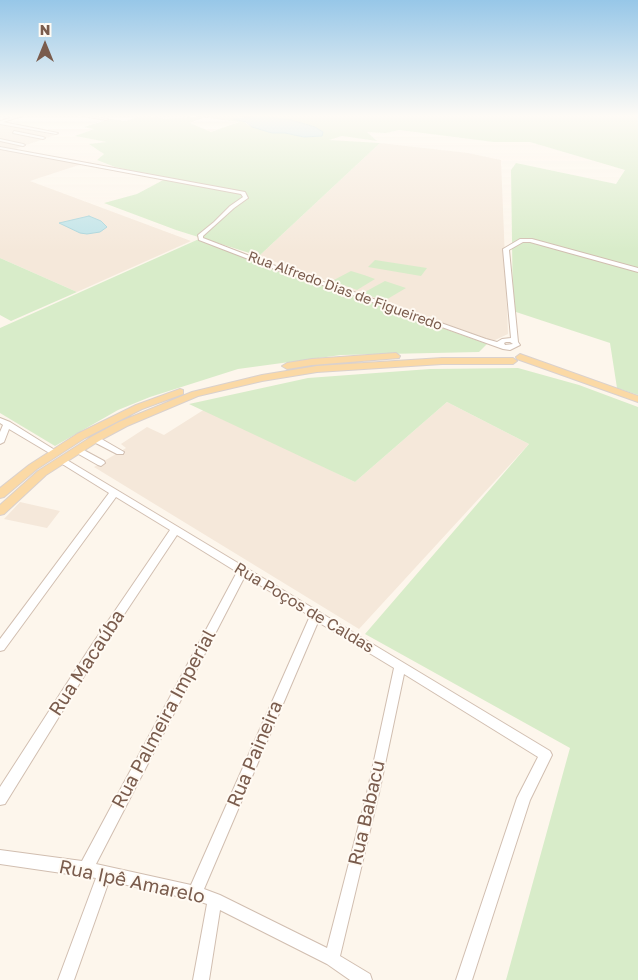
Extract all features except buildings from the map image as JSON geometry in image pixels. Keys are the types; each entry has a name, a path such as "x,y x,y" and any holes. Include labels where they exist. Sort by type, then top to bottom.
{"main road":[{"path":"0,494 23,474 119,421 195,394 290,373 442,361 516,358 565,372 638,399"},
{"path":"0,510 58,456 78,450 119,421"}],"street":[{"name":"Rua Alfredo Dias de Figueiredo","path":"68,161 242,193 246,196 200,236 201,239 284,272 349,292 484,341 504,346"},
{"path":"516,358 506,249 522,240 530,240 638,270"},
{"path":"516,343 504,340 500,342 516,358"},
{"path":"0,442 4,422"},
{"name":"Rua Poços de Caldas","path":"4,422 114,493 546,755"},
{"path":"95,439 120,452"},
{"path":"78,450 101,464"},
{"path":"0,647 114,493"},
{"name":"Rua Macaúba","path":"0,799 95,650 176,529"},
{"name":"Rua Palmeira Imperial","path":"86,869 243,570"},
{"name":"Rua Paineira","path":"195,893 316,615"},
{"name":"Rua Babacu","path":"332,959 373,794 400,666"},
{"path":"464,980 524,798 546,755"},
{"name":"Rua Ipê Amarelo","path":"0,857 86,869 195,893 215,900 332,959 364,980"},
{"path":"66,980 105,873"},
{"path":"201,980 215,900"}],"shaded area":[{"path":"0,161 64,161 82,164 30,181 191,241 77,292 0,258"},
{"path":"361,161 501,161 508,334 493,341 259,256"},
{"path":"447,402 529,444 359,629 94,467 126,448 121,444 147,427 164,435 205,409 355,482"},
{"path":"20,502 60,511 47,528 4,519"}],"green space":[{"path":"99,161 361,161 259,256 176,230 104,203 137,194 167,178 115,167"},
{"path":"594,161 638,161 638,395 617,388 610,343 513,311 511,170 516,163 616,184 625,170"},
{"path":"199,239 487,344 479,352 341,355 238,369 150,397 118,410 55,446 0,413 0,328"},
{"path":"0,258 77,292 11,321 0,315"},
{"path":"375,260 427,268 421,276 368,267"},
{"path":"351,271 375,279 357,290 332,281"},
{"path":"385,281 406,288 384,301 363,293"},
{"path":"518,368 579,385 638,407 638,980 506,980 570,748 365,634 529,444 447,402 355,482 189,404 308,378 430,369"}],"water":[{"path":"89,216 101,221 107,227 100,232 87,234 80,233 59,223"}]}
